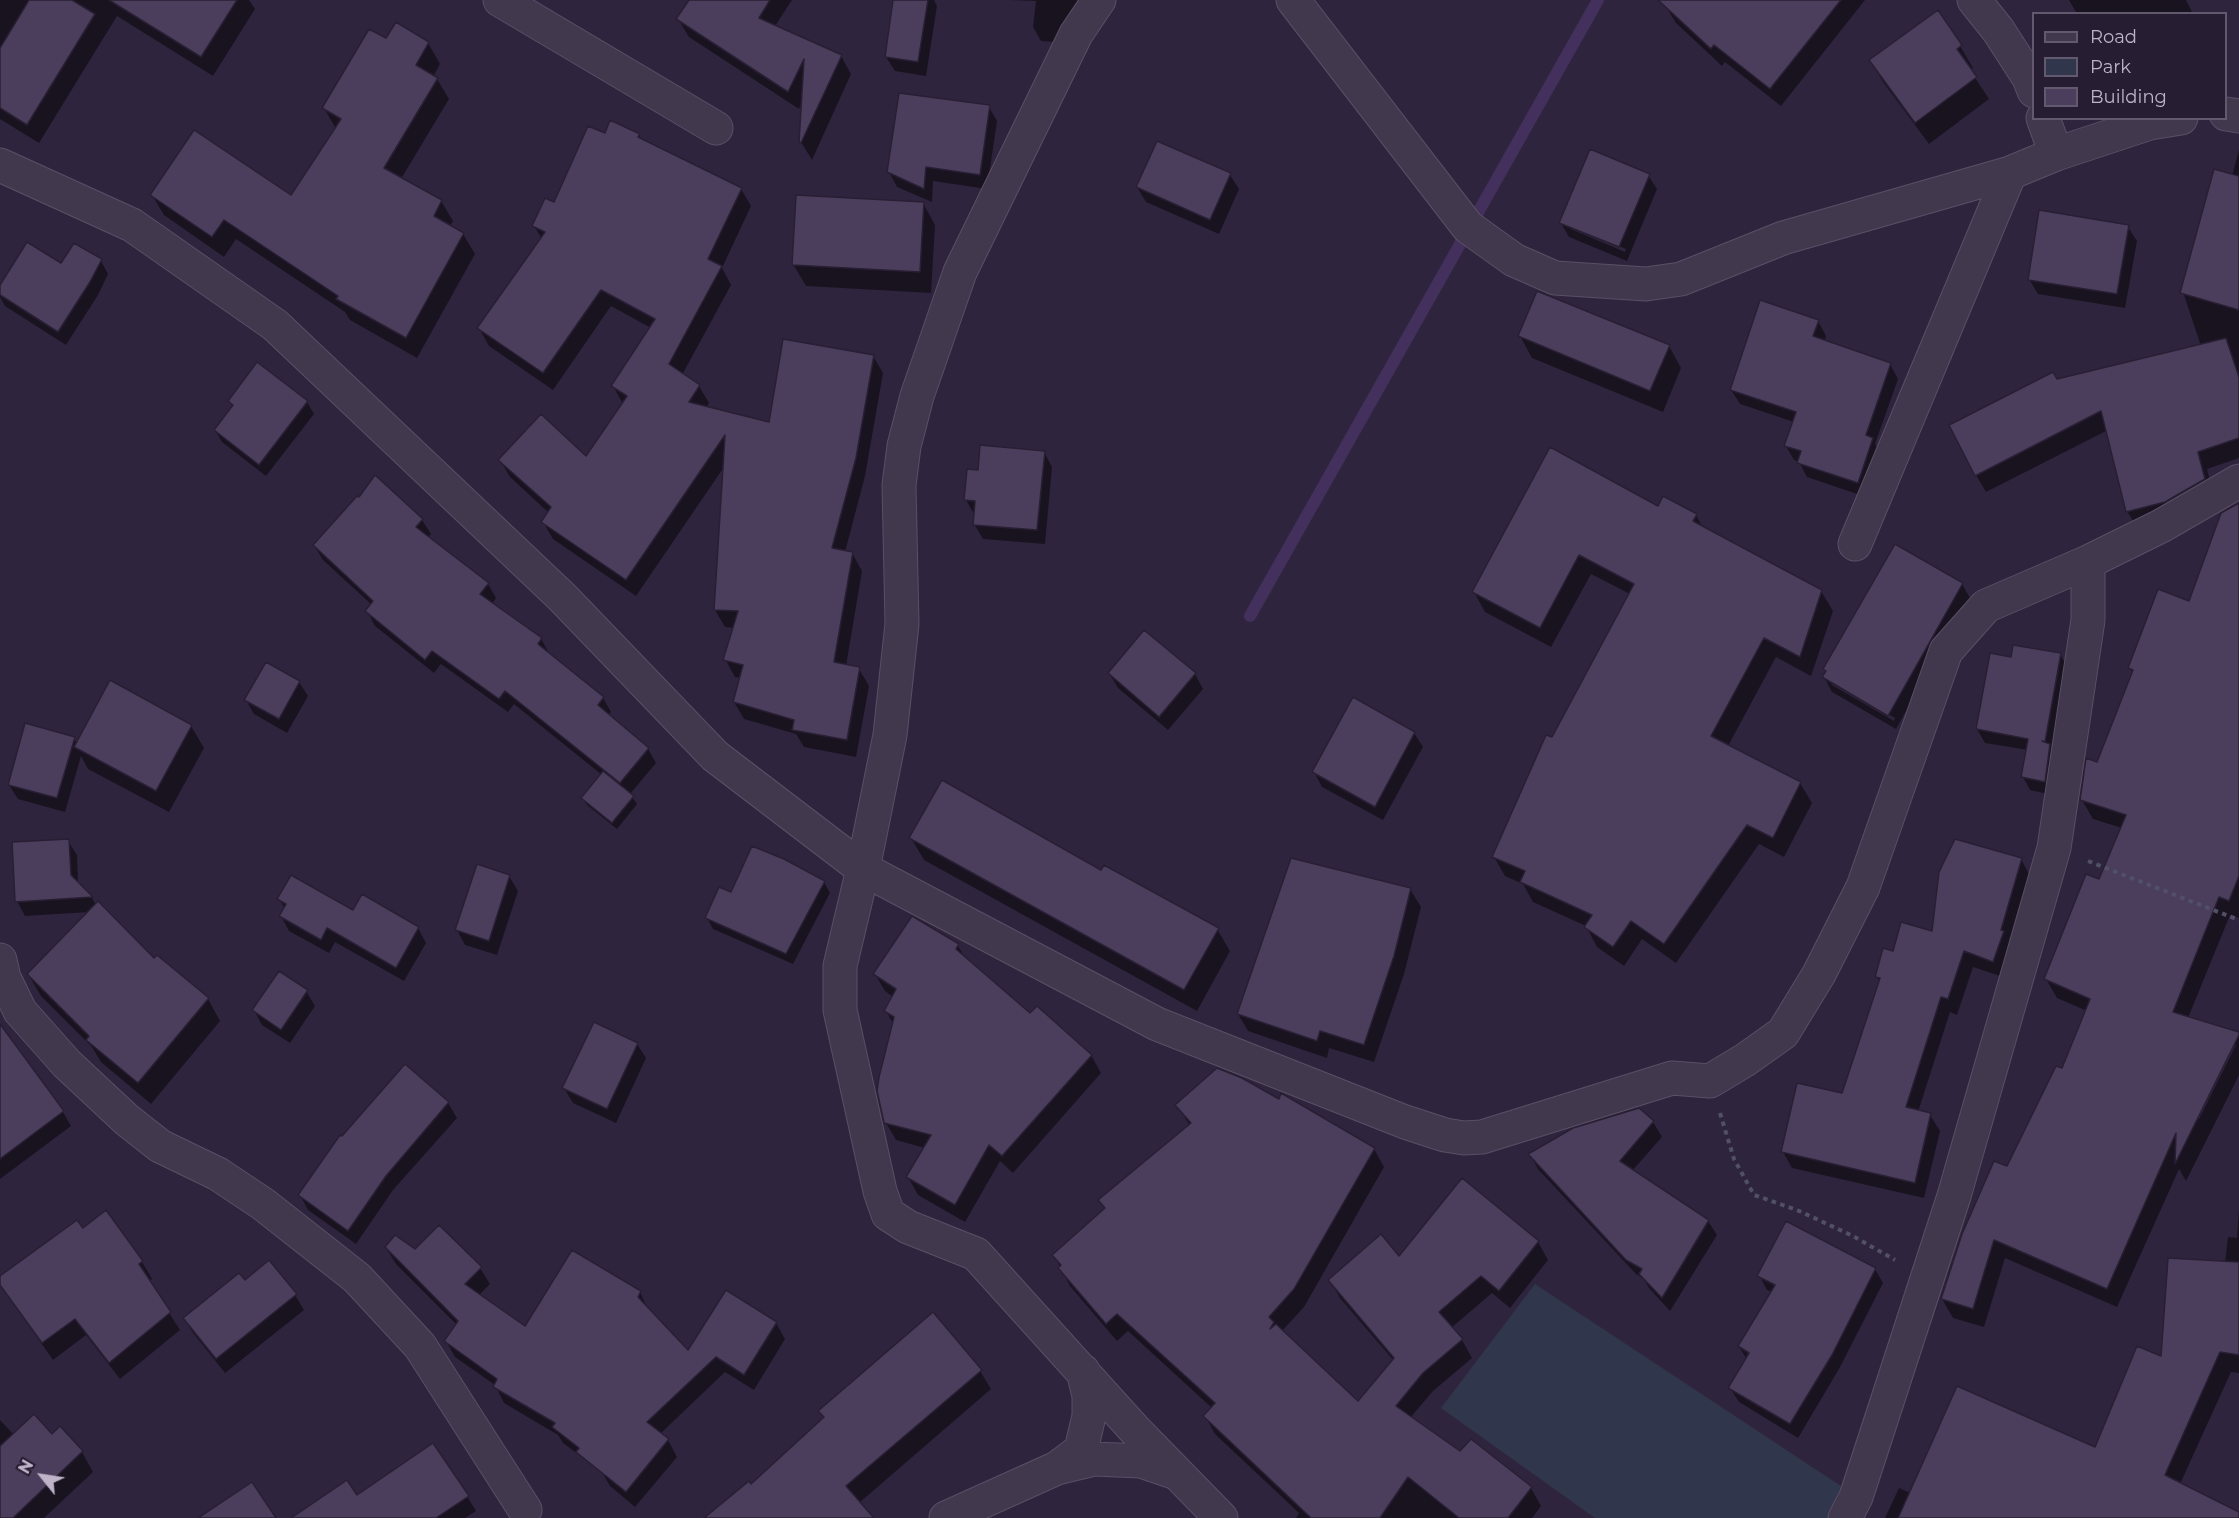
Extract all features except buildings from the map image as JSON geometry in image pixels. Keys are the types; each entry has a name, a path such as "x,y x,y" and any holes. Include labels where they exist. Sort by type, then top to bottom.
{"street":[{"path":"500,0 716,129"},
{"path":"1099,0 1076,34 960,272 917,396 903,446 899,485 902,624 890,735 863,869 840,966 840,1010 880,1191 888,1214 908,1227 976,1254 1135,1430 1221,1518"},
{"path":"1293,0 1468,227 1514,260 1555,278 1646,284 1681,279 1783,237 2010,173 2056,154 2150,123 2169,120"},
{"path":"1974,0 1998,30 2032,85"},
{"path":"2044,120 2056,154"},
{"path":"0,165 132,225 275,325 562,597 716,756 863,869 1157,1024 1406,1122 1445,1135 1464,1138 1482,1137 1672,1078 1710,1081 1783,1033 1819,974 1863,888 1946,651 1986,606 2088,562 2161,526 2239,481"},
{"path":"1855,544 2010,173"},
{"path":"1845,1518 1856,1497 1954,1196 2054,848 2088,620 2088,562"},
{"path":"0,960 4,978 20,1011 68,1064 127,1120 160,1146 218,1174 263,1204 357,1278 420,1346 530,1516"},
{"path":"1057,1468 1081,1450 1089,1416 1089,1396 1083,1371"},
{"path":"946,1518 1057,1468 1094,1459 1141,1461 1177,1473"}],"path":[{"path":"2054,848 2239,920"},
{"path":"1710,1081 1734,1159 1754,1195 1797,1210 1853,1236 1928,1278"}],"green space":[{"path":"1535,1284 1847,1490 1830,1518 1595,1518 1441,1408"}],"waterway":[{"path":"1250,616 1598,0"}]}
